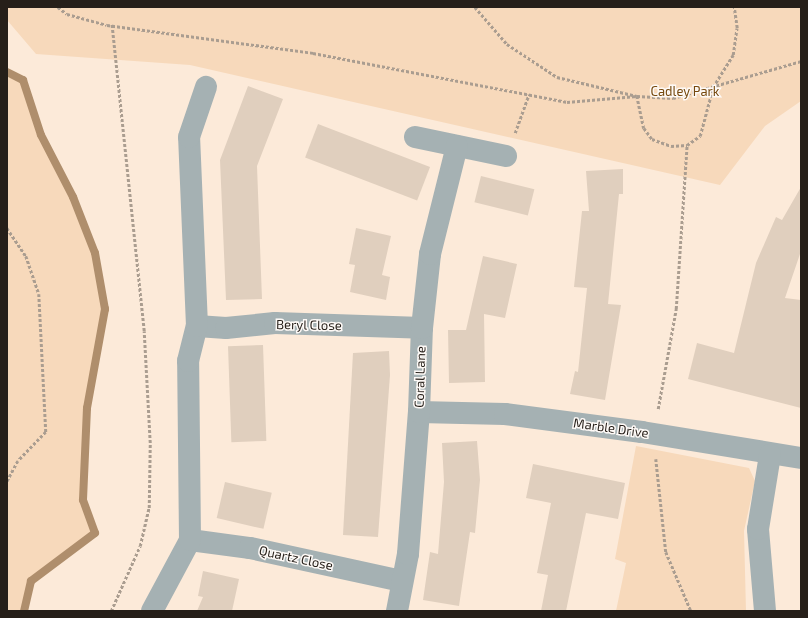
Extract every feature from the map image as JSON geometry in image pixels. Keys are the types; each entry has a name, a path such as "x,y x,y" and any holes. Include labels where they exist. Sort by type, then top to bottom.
{"street":[{"path":"152,611 190,540 188,361 196,326 194,241 188,137 206,87"},
{"path":"415,137 506,156"},
{"name":"Coral Lane","path":"397,611 401,581 408,554 420,412 422,328 430,254 456,146"},
{"name":"Beryl Close","path":"196,326 226,328 275,323 422,328"},
{"name":"Marble Drive","path":"420,412 505,414 654,434 770,455 801,458"},
{"path":"765,611 758,529 770,455"},
{"name":"Quartz Close","path":"190,540 250,548 401,581"}],"path":[{"path":"58,7 67,14 112,25 313,52 568,102 637,96 673,98 801,61"},
{"path":"475,7 507,44 557,77 637,96"},
{"path":"637,96 644,128 652,140 672,146 687,146 700,136 713,87 733,55 737,28 734,7"},
{"path":"111,611 140,546 149,508 150,443 144,331 112,25"},
{"path":"506,156 530,94"},
{"path":"687,146 676,309 654,434 666,552 691,611"},
{"path":"7,228 26,256 39,294 46,432 18,461 7,482"}],"green space":[{"name":"Cadley Park","path":"7,7 801,7 801,101 765,126 720,185 190,65 36,54 7,20"},
{"path":"7,72 23,80 41,135 73,197 95,253 105,309 87,408 83,500 95,533 31,581 24,611 7,611"},
{"path":"636,446 749,468 755,481 744,531 746,611 616,611 626,563 615,559"}],"building":[{"path":"248,86 283,99 257,166 262,299 226,300 220,160"},
{"path":"318,124 430,167 417,201 305,158"},
{"path":"623,169 623,194 619,194 608,304 621,305 605,400 570,394 575,371 578,372 587,288 574,287 582,211 589,211 586,171"},
{"path":"481,176 534,189 528,216 474,202"},
{"path":"801,187 801,251 785,298 801,300 801,408 688,379 697,343 734,353 756,263 776,217 782,220"},
{"path":"356,228 391,236 382,275 390,277 386,300 350,292 355,265 349,264"},
{"path":"483,256 517,264 505,318 484,314 485,382 449,383 448,330 466,330"},
{"path":"263,345 266,441 231,442 228,346"},
{"path":"389,351 390,375 378,537 343,535 353,353"},
{"path":"477,441 480,480 475,533 470,532 459,606 423,600 430,552 438,554 444,482 442,443"},
{"path":"533,464 625,483 618,519 586,513 566,611 541,611 548,575 537,573 551,503 526,498"},
{"path":"225,482 272,493 263,529 217,518"},
{"path":"203,571 239,579 232,611 197,611 203,597 198,596"}],"waterway":[{"path":"7,72 23,80 41,135 73,197 95,253 105,309 87,408 83,500 95,533 31,581 24,611"}]}
